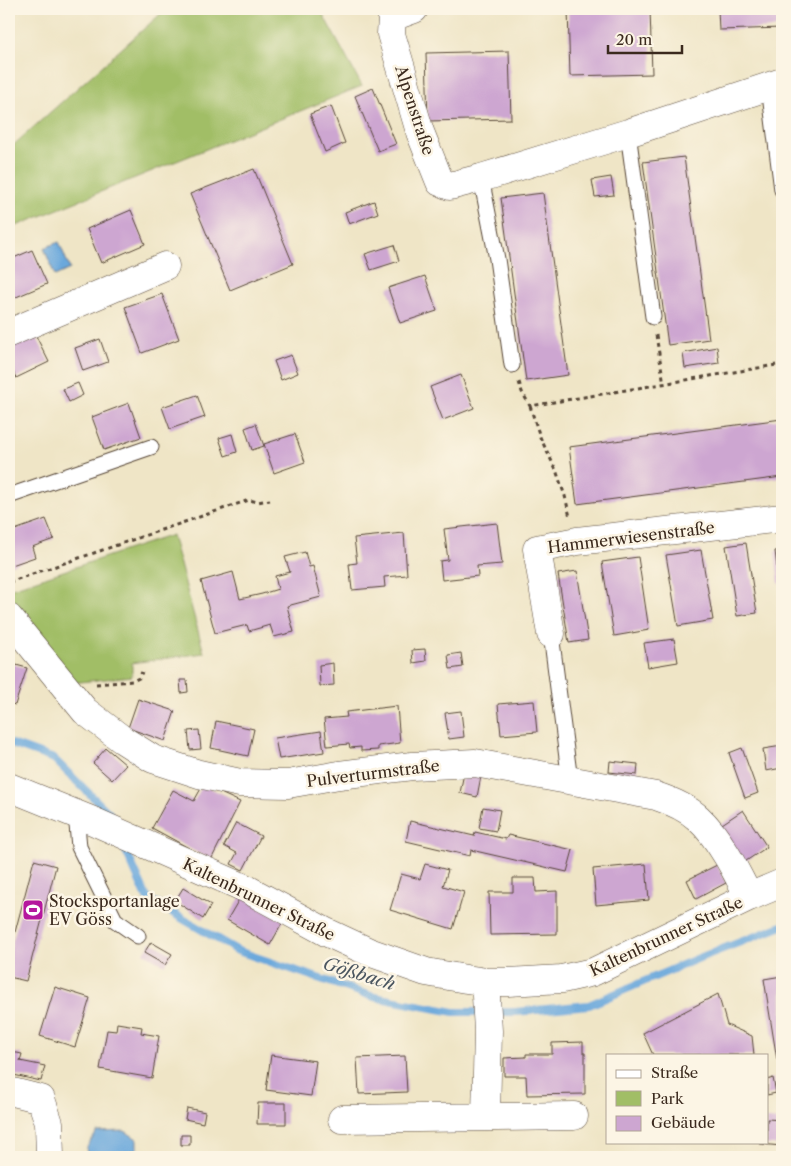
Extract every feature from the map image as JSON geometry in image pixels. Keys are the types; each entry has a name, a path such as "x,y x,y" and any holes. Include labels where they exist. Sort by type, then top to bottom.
{"street":[{"name":"Alpenstraße","path":"414,9 392,18 391,34 420,132 440,182 450,186 628,133 776,85"},
{"path":"9,333 165,266"},
{"name":"Hammerwiesenstraße","path":"551,634 537,549 576,541 782,518"},
{"name":"Pulverturmstraße","path":"9,618 85,711 123,740 153,759 199,774 240,783 288,784 339,775 412,766 475,763 656,796 676,803 697,817 716,839 749,897"},
{"name":"Kaltenbrunner Straße","path":"9,787 247,889 326,932 369,952 426,972 487,989 562,979 593,972 782,883"},
{"path":"486,1116 487,989"},
{"path":"9,1091 41,1099 49,1123 50,1157"},
{"path":"342,1119 574,1116"}],"lane":[{"name":"Alpenstraße","path":"776,85 782,190"},
{"path":"628,133 652,317"},
{"path":"481,178 497,259 512,365"},
{"path":"9,496 150,447"},
{"path":"551,634 570,781"},
{"path":"85,818 79,847 115,920 138,936"}],"path":[{"path":"652,317 664,384"},
{"path":"530,406 782,364"},
{"path":"520,386 530,406 540,437 556,470 565,496 576,541"},
{"path":"9,582 249,500 257,502 270,500"},
{"path":"66,688 133,681 139,678 142,672"}],"green space":[{"path":"166,9 320,9 362,86 9,229 9,149"},
{"path":"172,535 204,653 132,663 132,676 72,683 9,607 9,589"}],"water":[{"path":"59,242 70,269 55,276 44,248"},
{"path":"125,1131 137,1139 137,1149 128,1152 112,1153 105,1157 90,1157 86,1155 87,1147 97,1132"}],"building":[{"path":"568,9 650,9 652,74 570,76"},
{"path":"718,9 782,9 782,28 719,30"},
{"path":"509,51 511,119 428,121 426,53"},
{"path":"373,88 396,144 378,151 355,96"},
{"path":"331,106 345,143 325,152 310,114"},
{"path":"684,157 709,339 668,345 643,162"},
{"path":"254,169 293,264 230,290 190,194"},
{"path":"611,177 614,195 595,197 592,180"},
{"path":"543,193 568,375 526,381 501,198"},
{"path":"374,201 378,213 349,224 345,212"},
{"path":"131,210 145,244 101,263 87,229"},
{"path":"394,245 399,261 371,270 365,254"},
{"path":"32,250 47,284 9,300 9,260"},
{"path":"425,276 437,311 400,323 388,288"},
{"path":"162,294 179,339 142,353 125,307"},
{"path":"35,334 49,362 16,378 9,362 9,347"},
{"path":"100,339 108,362 83,371 75,348"},
{"path":"717,347 719,363 685,368 683,353"},
{"path":"291,355 298,373 281,380 274,361"},
{"path":"461,375 474,408 443,420 430,387"},
{"path":"78,383 83,395 69,402 63,389"},
{"path":"197,395 205,417 170,429 162,407"},
{"path":"129,403 141,437 104,450 92,417"},
{"path":"782,419 782,477 577,504 569,447"},
{"path":"256,424 264,446 252,450 245,428"},
{"path":"232,434 237,452 225,456 219,438"},
{"path":"295,434 305,462 274,473 264,444"},
{"path":"46,519 54,539 32,547 35,557 9,566 9,532"},
{"path":"497,523 502,564 477,566 478,576 442,580 440,561 448,560 444,529"},
{"path":"404,533 407,575 384,577 385,587 352,590 349,564 357,563 354,538"},
{"path":"746,543 757,613 737,616 726,546"},
{"path":"701,550 713,620 678,626 666,555"},
{"path":"782,550 782,584 779,584 775,551"},
{"path":"305,552 309,567 313,566 321,597 287,606 294,632 274,637 270,625 249,631 247,625 215,633 201,581 233,572 240,599 262,594 278,589 275,576 290,572 285,557"},
{"path":"638,557 649,630 614,636 602,562"},
{"path":"577,571 588,640 569,643 558,574"},
{"path":"674,639 678,662 648,667 644,643"},
{"path":"425,649 426,661 413,663 412,650"},
{"path":"461,653 463,667 450,669 448,655"},
{"path":"9,663 27,668 15,705 9,703"},
{"path":"333,663 334,685 320,686 319,665"},
{"path":"180,680 187,680 188,692 181,693"},
{"path":"138,699 175,711 165,741 128,728"},
{"path":"534,701 537,732 501,735 498,704"},
{"path":"397,706 400,743 378,746 378,750 361,751 361,747 350,748 349,744 327,746 324,719 347,717 346,712"},
{"path":"461,711 464,737 449,739 445,713"},
{"path":"216,721 254,729 248,756 211,748"},
{"path":"199,730 201,749 190,750 188,731"},
{"path":"321,731 324,752 279,759 275,738"},
{"path":"782,746 782,768 766,771 763,749"},
{"path":"106,748 126,765 112,780 93,763"},
{"path":"742,748 758,793 745,798 729,753"},
{"path":"610,761 638,764 637,775 609,772"},
{"path":"464,773 481,776 477,797 460,793"},
{"path":"203,785 240,802 211,860 152,828 173,790 194,801"},
{"path":"483,807 500,810 496,831 479,828"},
{"path":"743,810 767,847 743,863 719,826"},
{"path":"410,821 474,836 475,832 506,839 508,835 573,850 567,872 471,850 470,856 406,841"},
{"path":"236,823 261,836 243,870 231,864 237,853 224,846"},
{"name":"Stocksportanlage EV Göss","path":"34,860 56,866 26,981 9,977 9,955"},
{"path":"425,864 448,870 443,886 464,892 453,929 390,910 401,874 420,879"},
{"path":"646,864 649,900 596,905 593,869"},
{"path":"717,865 726,883 696,899 687,880"},
{"path":"513,878 535,878 536,892 557,891 557,934 490,935 489,892 513,892"},
{"path":"183,888 211,905 203,919 175,901"},
{"path":"241,896 284,920 270,945 227,920"},
{"path":"151,942 172,954 165,965 144,953"},
{"path":"782,976 782,1059 777,1060 764,979"},
{"path":"55,987 90,998 75,1047 40,1036"},
{"path":"718,994 727,1025 752,1036 754,1054 653,1054 643,1033"},
{"path":"117,1023 142,1027 141,1033 159,1036 152,1078 100,1069 107,1030 116,1031"},
{"path":"583,1042 583,1053 585,1053 585,1094 527,1095 526,1076 504,1076 504,1058 526,1057 526,1054 552,1054 552,1043"},
{"path":"12,1052 22,1054 20,1061 45,1066 41,1081 9,1074"},
{"path":"271,1055 316,1061 311,1096 266,1090"},
{"path":"405,1056 407,1092 359,1094 357,1058"},
{"path":"773,1078 776,1093 768,1095 768,1080"},
{"path":"258,1103 286,1103 286,1124 257,1124"},
{"path":"187,1108 205,1112 203,1123 185,1119"},
{"path":"768,1119 782,1120 782,1146 760,1144 768,1144"},
{"path":"181,1135 190,1135 190,1145 181,1145"}],"waterway":[{"name":"Gößbach","path":"9,743 54,759 109,813 112,821"},
{"name":"Gößbach","path":"122,842 147,898 238,951 374,997 454,1012 515,1012 589,1005 699,958 782,926"}],"place":[{"name":"Stocksportanlage EV Göss","path":"33,910"}]}
